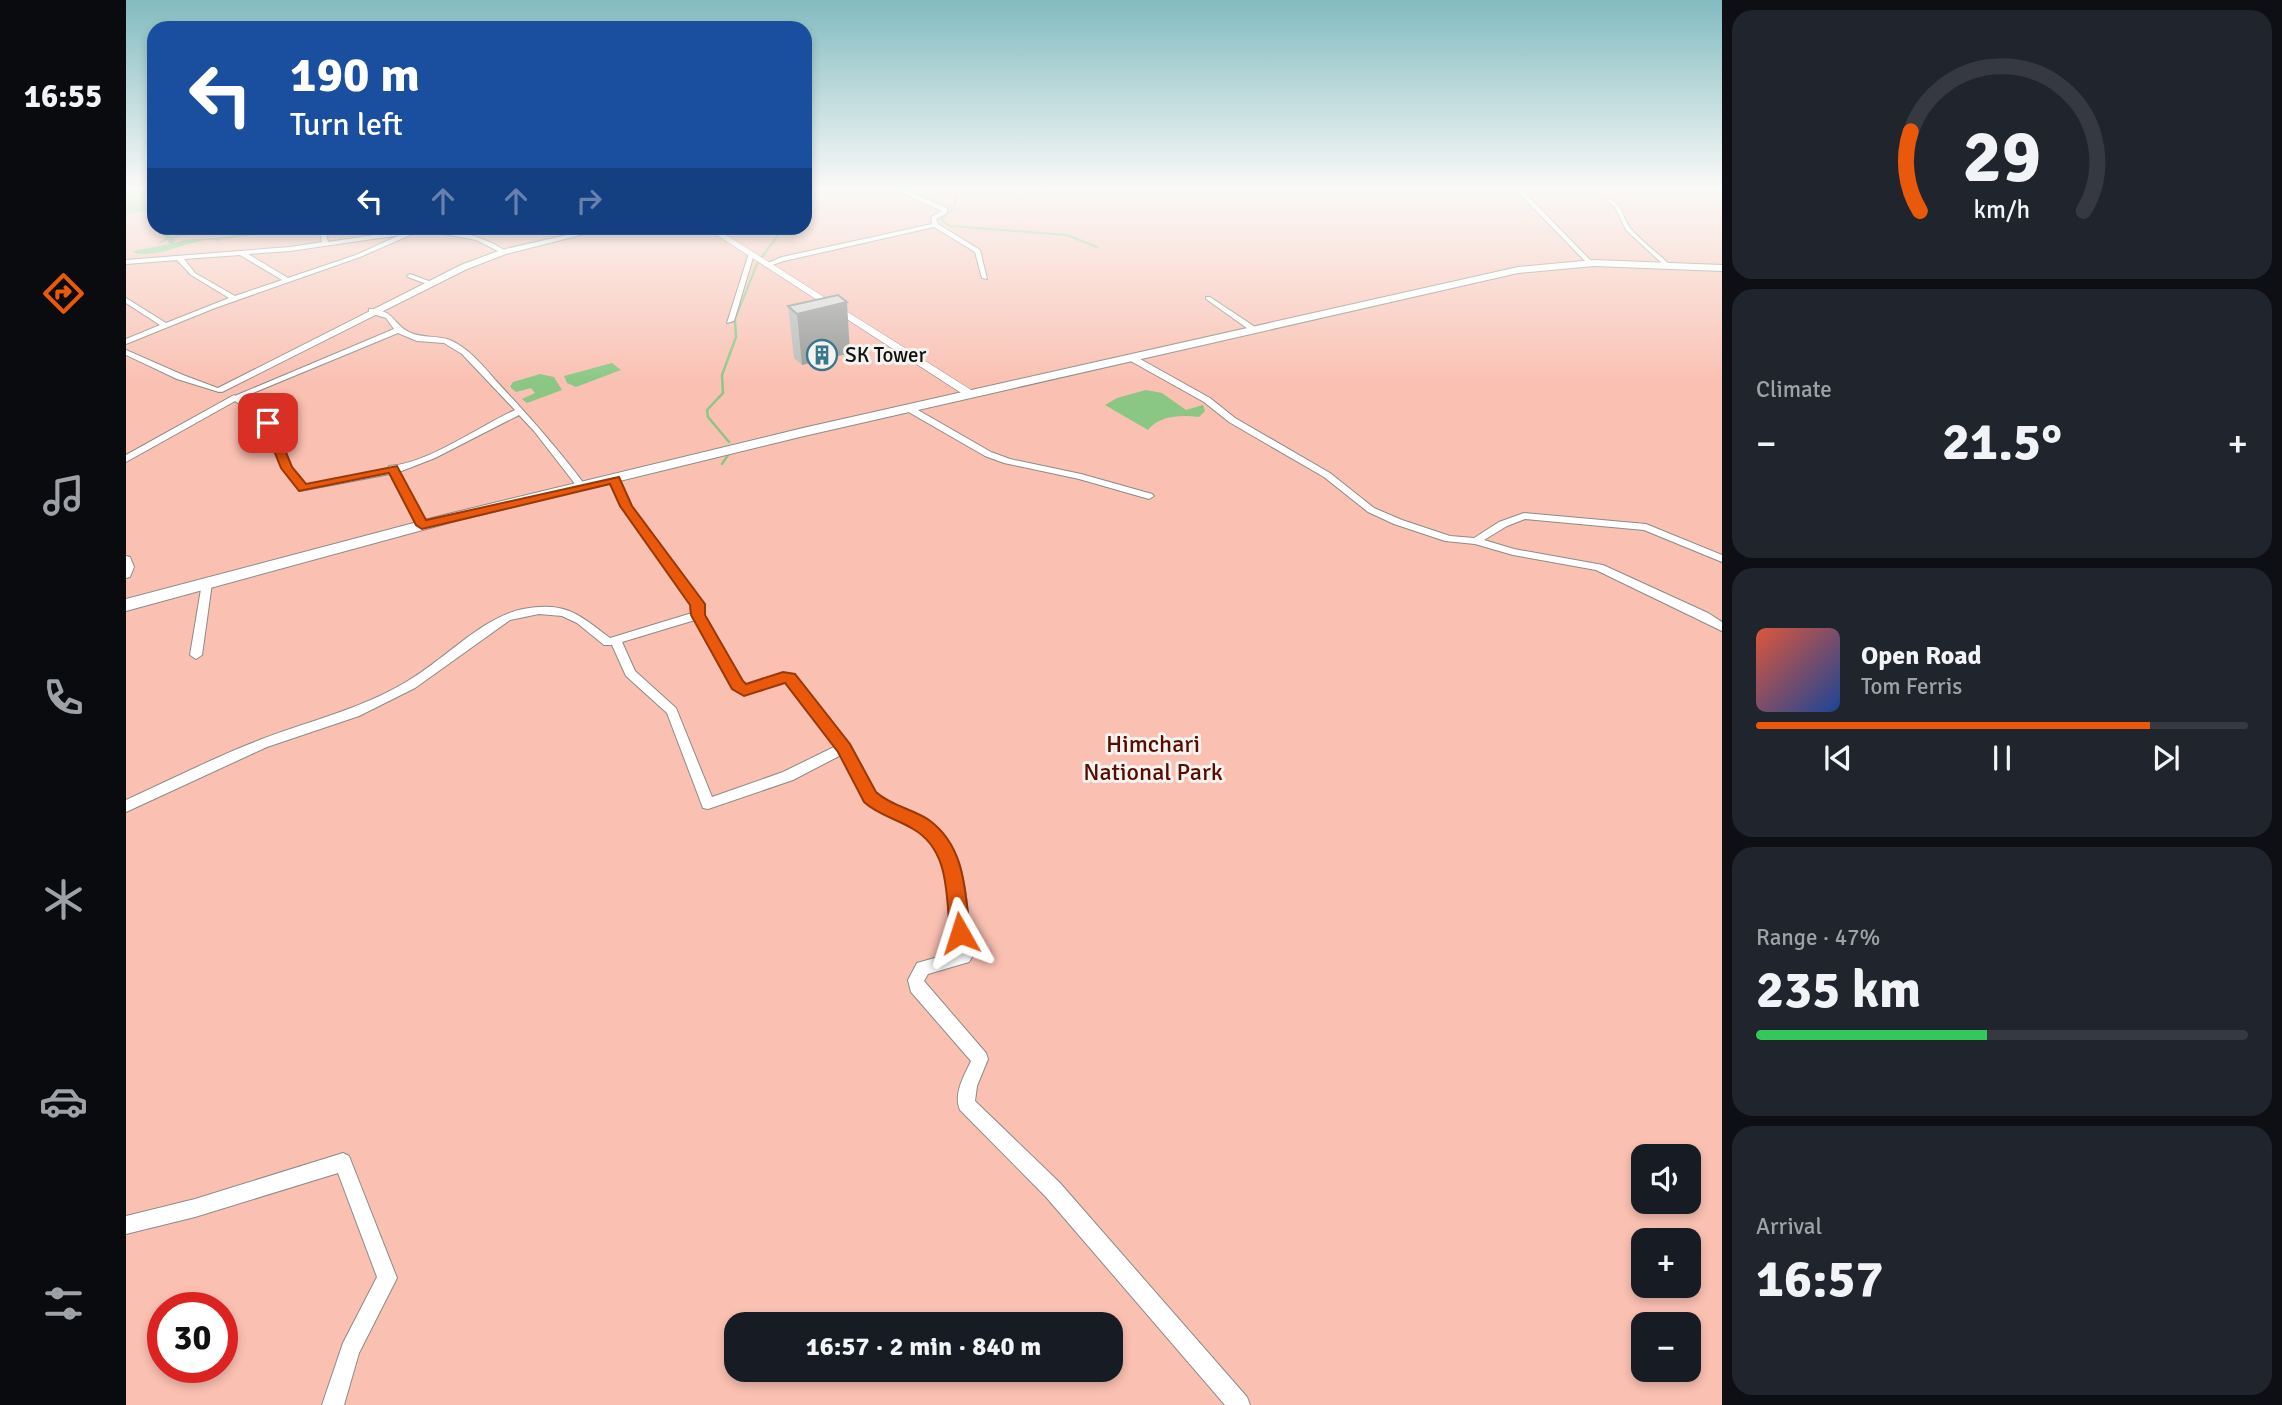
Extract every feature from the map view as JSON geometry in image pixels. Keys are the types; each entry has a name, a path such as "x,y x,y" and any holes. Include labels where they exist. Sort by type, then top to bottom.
{"main road":[{"path":"749,254 970,393"},
{"path":"126,605 422,525 970,393 1518,270 1590,263 1722,270"},
{"path":"1254,329 1299,325 1523,273 1589,266 1722,270"}],"street":[{"path":"126,262 221,254"},
{"path":"243,254 289,281"},
{"path":"126,342 234,298 363,254"},
{"path":"219,390 464,267 501,254"},
{"path":"730,321 759,260 806,254"},
{"path":"979,254 985,278"},
{"path":"1581,254 1590,263"},
{"path":"1655,254 1668,266"},
{"path":"178,257 193,274 234,298"},
{"path":"410,276 432,284"},
{"path":"1208,298 1254,329"},
{"path":"126,300 166,326"},
{"path":"372,312 388,316 395,322 397,330"},
{"path":"128,456 234,398 397,330 417,339 446,341 475,361 582,487"},
{"path":"126,352 219,390 262,414 287,468 303,489 415,463 454,447 490,424 520,411"},
{"path":"1130,357 1195,393 1232,420 1328,475 1371,510 1449,539 1476,541 1513,552 1599,567 1722,627"},
{"path":"908,408 978,449 1007,461 1081,477 1149,496"},
{"path":"392,468 422,525"},
{"path":"614,480 626,506 698,604 698,615 737,685 744,691 783,677 790,678 844,748 870,797 931,831 952,864 964,957 923,968 916,979 917,987 980,1059 968,1086 966,1104 1053,1191 1239,1405"},
{"path":"1476,541 1503,524 1524,516 1646,527 1722,559"},
{"path":"126,559 129,567 126,575"},
{"path":"196,655 207,583"},
{"path":"126,806 262,744 355,713 411,685 506,617 524,611 571,614 608,642 698,615"},
{"path":"615,641 629,673 672,711 708,804 788,776 844,748"},
{"path":"126,1225 195,1208 343,1162 387,1278 350,1350 332,1405"}],"green space":[{"name":"Himchari National Park","path":"126,254 1722,254 1722,1405 126,1405"}],"shaded area":[{"path":"612,363 621,370 576,387 567,383 564,376"},
{"path":"540,374 554,377 562,390 527,403 522,399 535,393 531,388 516,392 510,387 513,382"},
{"path":"1146,390 1162,393 1186,410 1203,405 1205,411 1199,417 1179,416 1159,421 1148,430 1105,405 1117,398"}],"building":[{"path":"838,295 847,302 797,314 788,306"}],"waterway":[{"path":"734,322 757,264 765,254"},
{"path":"729,442 708,417 707,410 723,393 722,375 736,337 735,321"},
{"path":"722,464 730,452"}],"place":[{"name":"SK Tower","path":"822,355"}],"route":[{"path":"268,423 287,468 303,489 392,468 422,525 614,480 626,506 698,604 698,615 737,685 744,691 783,677 790,678 844,748 870,797 931,831 952,864 960,933"}]}
